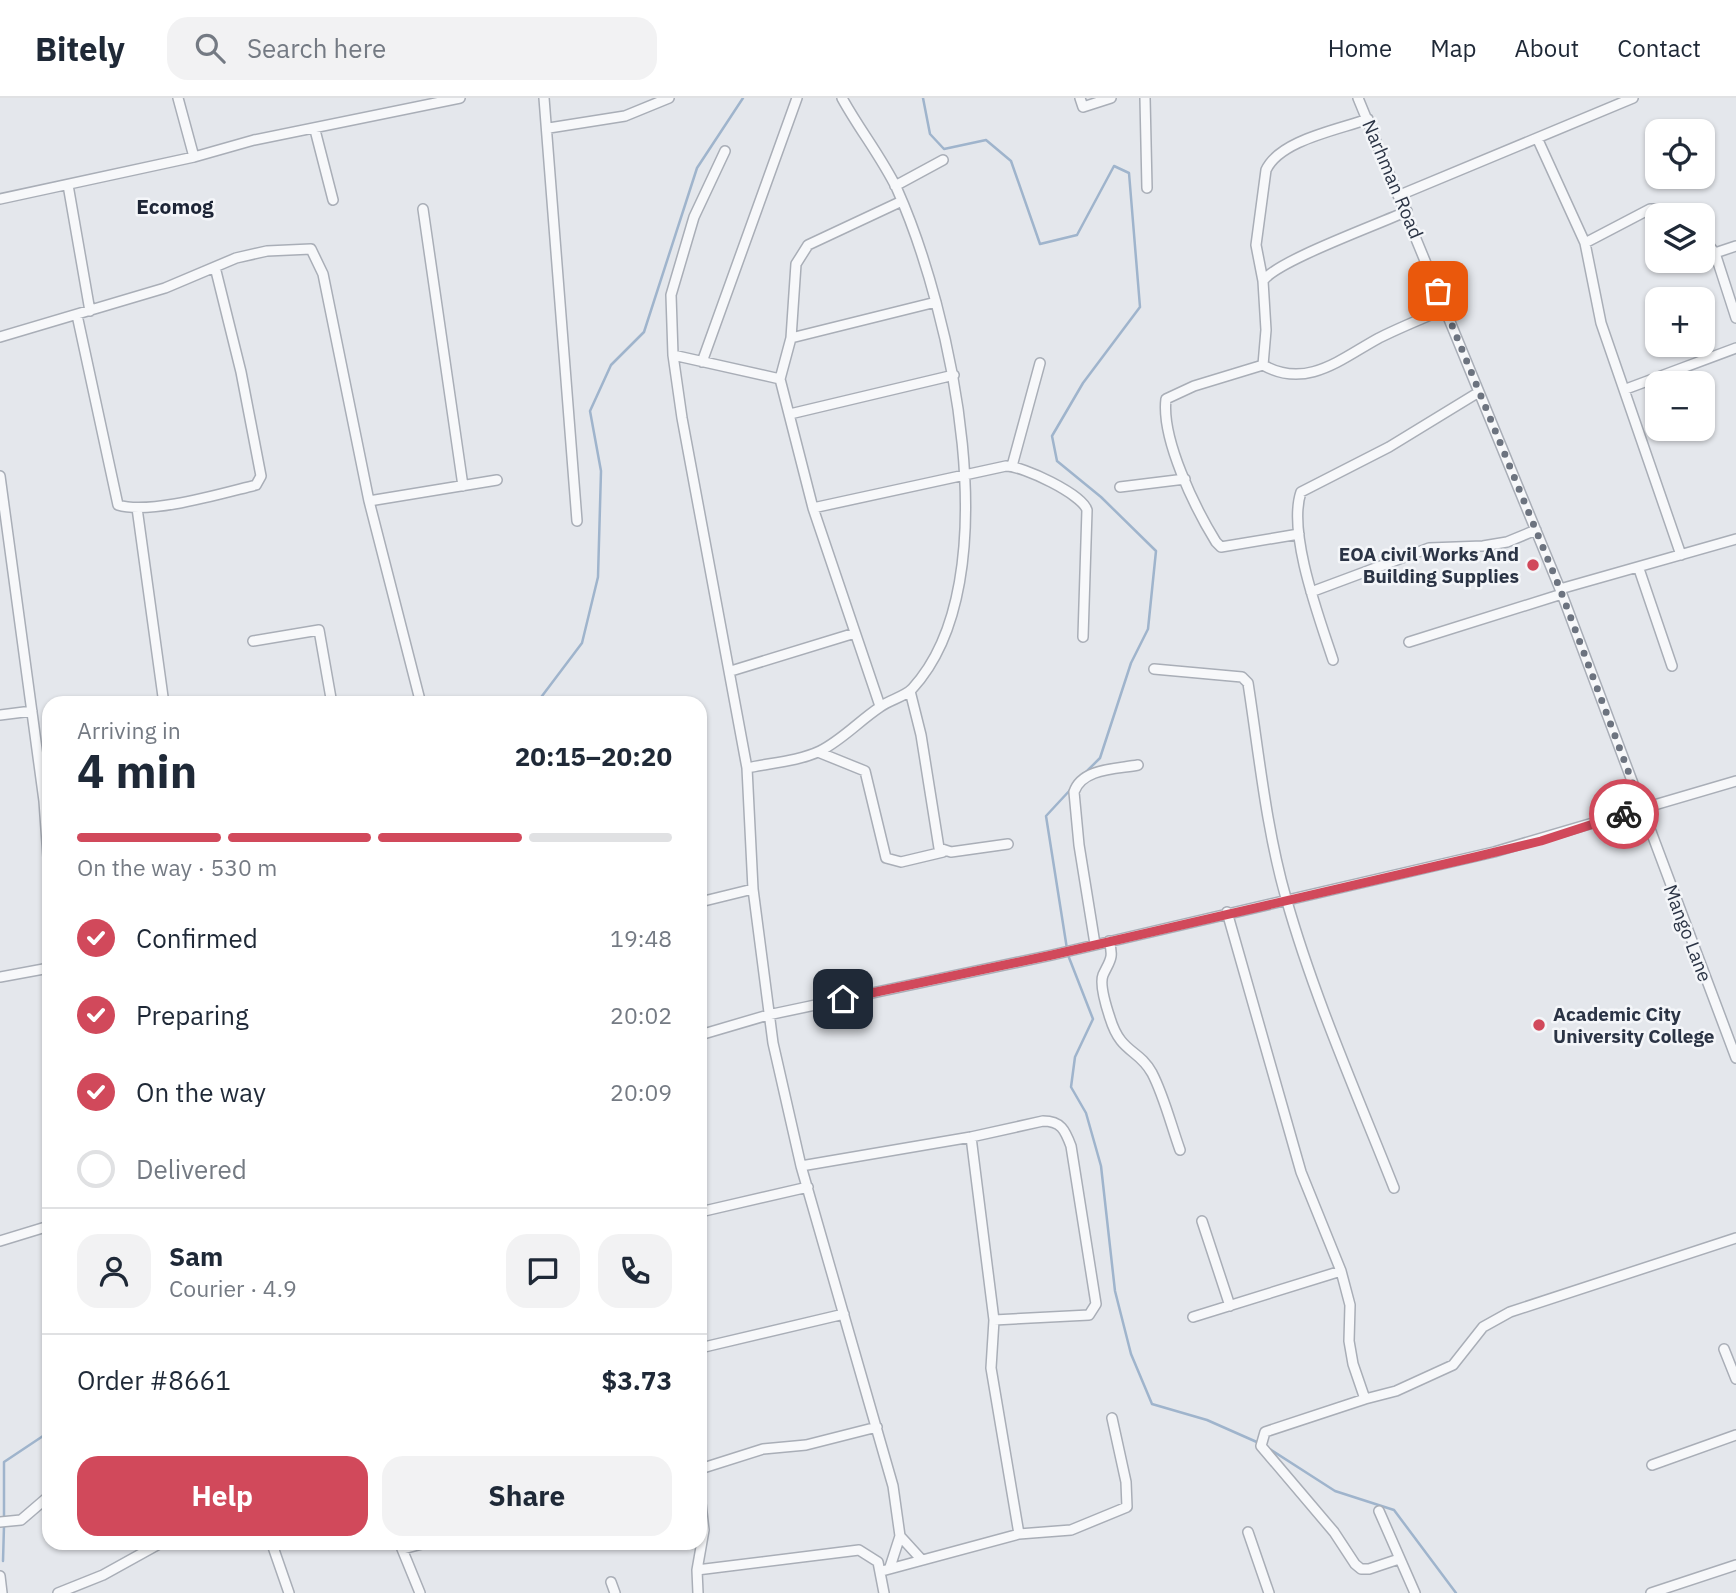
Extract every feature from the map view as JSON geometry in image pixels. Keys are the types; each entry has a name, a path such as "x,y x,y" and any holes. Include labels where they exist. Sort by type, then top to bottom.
{"street":[{"path":"178,98 194,157"},
{"path":"0,199 194,157 254,140 315,130 460,98"},
{"path":"544,98 549,128 577,521"},
{"path":"549,128 625,116 669,98"},
{"path":"702,362 797,98"},
{"path":"747,768 818,752 880,706 910,691 943,637 962,578 965,553 963,475 954,375 936,302 902,201 842,98"},
{"path":"1080,98 1083,107 1111,98"},
{"path":"1145,98 1147,188"},
{"name":"Narhman Road","path":"1358,98 1407,211 1561,591 1642,808"},
{"path":"1400,195 1538,140 1633,98"},
{"path":"1263,365 1267,345 1263,281 1256,245 1262,187 1270,160 1287,147 1368,120"},
{"path":"315,130 333,200"},
{"path":"1538,140 1584,243 1601,323 1626,389 1681,555"},
{"path":"725,150 694,217 671,295 673,355 682,418 747,768 753,889 768,1015 801,1166 893,1486 900,1536 886,1569 884,1593"},
{"path":"895,186 943,160"},
{"path":"68,185 90,311"},
{"path":"880,706 813,508 780,379 791,338 796,264 800,254 808,245 902,201"},
{"path":"423,209 463,486"},
{"path":"1263,281 1270,273 1302,257 1407,211"},
{"path":"1584,243 1645,212"},
{"path":"1736,246 1715,253 1736,318"},
{"path":"0,337 165,288 236,258 289,248 311,249 317,257 369,501 419,696"},
{"path":"77,315 116,501 122,506 137,508 213,496 260,481 241,372 215,267"},
{"path":"791,338 936,302"},
{"path":"1299,534 1221,547 1212,536 1185,479 1170,439 1166,399 1194,386 1263,365 1282,373 1325,370 1380,338 1445,309"},
{"path":"1626,389 1736,348"},
{"path":"673,355 780,379"},
{"path":"1013,466 1040,363"},
{"path":"790,414 954,375"},
{"path":"1333,660 1311,592 1299,534 1298,504 1306,488 1389,447 1479,392"},
{"path":"813,508 1013,466 1077,496 1085,505 1083,637"},
{"path":"0,476 42,770"},
{"path":"1120,487 1185,479"},
{"path":"369,501 497,480"},
{"path":"137,508 163,696"},
{"path":"1311,592 1429,548 1483,546 1507,541 1536,530"},
{"path":"1409,642 1561,591 1736,538"},
{"path":"1639,569 1672,666"},
{"path":"253,641 319,630 331,696"},
{"path":"731,671 855,633"},
{"path":"1154,669 1242,677 1248,683 1276,859 1286,898 1310,976 1394,1188"},
{"path":"910,691 921,735 939,848 943,852"},
{"path":"0,715 32,711"},
{"path":"818,752 865,771 886,858 901,862 943,852 1008,844"},
{"path":"1093,944 1074,792 1076,785 1088,775 1138,765"},
{"path":"707,1033 768,1015 1052,955 1286,898 1541,841 1736,780"},
{"name":"Mango Lane","path":"1642,808 1736,1058"},
{"path":"707,900 753,889"},
{"path":"1227,912 1301,1172 1341,1271 1350,1305 1353,1364 1365,1399"},
{"path":"1109,941 1113,960 1102,981 1109,1015 1117,1038 1126,1050 1142,1059 1152,1073 1180,1150"},
{"path":"0,977 42,969"},
{"path":"801,1166 1055,1121 1064,1129 1071,1146 1096,1304 1089,1315 994,1320"},
{"path":"971,1137 994,1320 991,1368 1018,1534"},
{"path":"707,1210 808,1187"},
{"path":"1202,1221 1230,1306"},
{"path":"0,1241 42,1228"},
{"path":"1399,1559 1369,1569 1362,1569 1355,1564 1334,1532 1261,1446 1265,1432 1396,1391 1453,1365 1483,1327 1510,1311 1736,1238"},
{"path":"1194,1317 1341,1271"},
{"path":"707,1346 844,1314"},
{"path":"1724,1349 1736,1379"},
{"path":"886,1569 1018,1534 1071,1530 1127,1507 1126,1482 1112,1418"},
{"path":"707,1467 763,1448 806,1445 877,1427"},
{"path":"1652,1465 1736,1435"},
{"path":"0,1522 21,1520 42,1502"},
{"path":"1378,1511 1415,1593"},
{"path":"1248,1532 1269,1593"},
{"path":"900,1536 921,1559"},
{"path":"697,1570 847,1549 870,1555 886,1569"},
{"path":"58,1593 103,1575 148,1550"},
{"path":"274,1550 289,1593"},
{"path":"403,1550 420,1593"},
{"path":"698,1593 697,1570 700,1550"},
{"path":"1651,1593 1736,1565"},
{"path":"0,1576 2,1593"},
{"path":"611,1582 615,1593"}],"waterway":[{"path":"542,696 582,643 598,577 601,471 590,411 611,365 644,332 697,168 743,98"},
{"path":"923,98 930,134 944,149 986,140 1011,161 1040,244 1077,235 1114,166 1129,173 1140,307 1083,383 1052,436 1057,461 1101,497 1156,551 1148,629 1131,663 1100,758 1085,773"},
{"path":"1067,949 1046,816 1071,789"},
{"path":"1068,955 1093,1019 1075,1057 1071,1087 1086,1113 1101,1166 1115,1291 1131,1354 1152,1404 1207,1420 1259,1443"},
{"path":"4,1519 4,1462 42,1437"},
{"path":"1268,1448 1335,1491 1394,1510 1456,1593"},
{"path":"3,1561 4,1526"}],"way so far":[{"path":"1438,291 1527,505 1642,808 1624,814"}],"place":[{"name":"EOA civil Works And Building Supplies","path":"1533,565"},
{"name":"Academic City University College","path":"1539,1025"}],"district":[{"name":"Ecomog","path":"175,206"}],"route":[{"path":"843,999 1052,955 1286,898 1475,857 1541,841 1624,814"}]}
